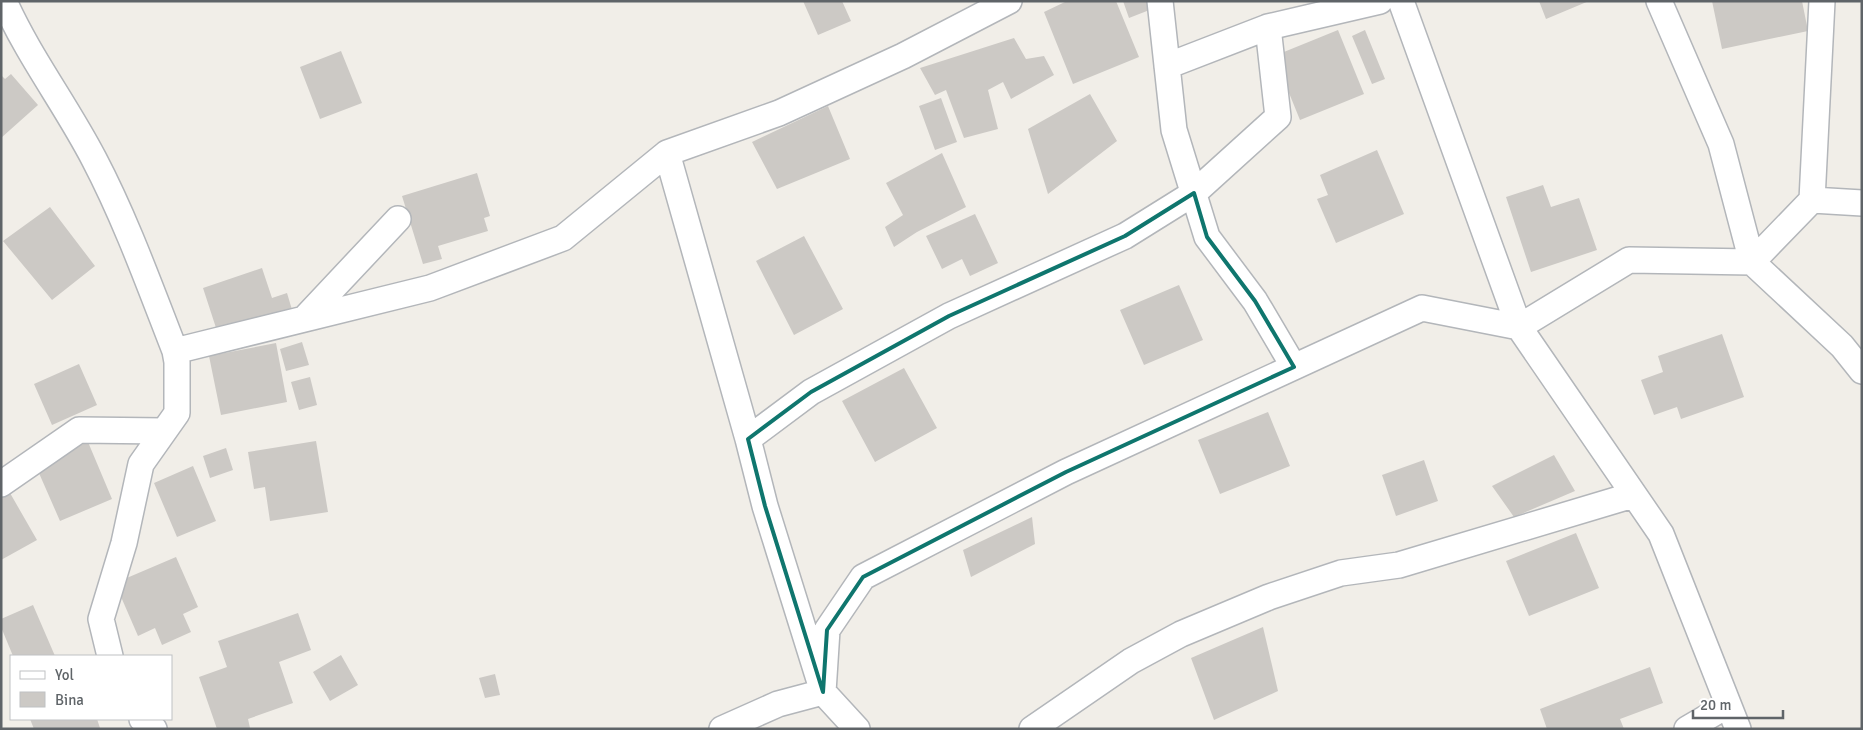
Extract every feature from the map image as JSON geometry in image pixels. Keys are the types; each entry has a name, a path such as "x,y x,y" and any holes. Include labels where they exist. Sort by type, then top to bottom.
{"street":[{"path":"4,1 18,32 94,159 137,254 175,351 177,362 177,413 141,464 124,543 101,619 110,655"},
{"path":"175,351 430,288 563,238 666,153 779,113 903,56 1010,1"},
{"path":"1160,1 1174,130 1206,237 1255,300 1294,367"},
{"path":"1167,66 1268,27 1380,1"},
{"path":"1401,1 1519,327 1660,534 1738,729"},
{"path":"1659,1 1721,144 1752,262 1842,346 1862,371"},
{"path":"823,692 827,630 863,577 1066,472 1422,308 1519,327 1628,260 1752,262 1812,200 1822,1"},
{"path":"748,439 812,392 829,382 949,316 1125,236 1194,193 1278,118 1268,27"},
{"path":"666,153 748,439 765,506 823,692 857,729"},
{"path":"1812,200 1862,203"},
{"path":"304,319 398,219"},
{"path":"1,484 79,430 164,431"},
{"path":"1032,729 1131,661 1181,634 1269,597 1341,573 1399,565 1633,495"},
{"path":"722,729 778,704 823,692"},
{"path":"1687,729 1728,705"},
{"path":"143,720 154,729"}],"highlighted area":[{"path":"1194,193 1207,237 1255,301 1294,367 1066,472 863,577 827,630 823,692 765,506 748,439 811,392 949,316 1125,236"}],"building":[{"path":"803,1 842,1 851,21 818,35"},
{"path":"1067,1 1116,1 1139,57 1073,84 1044,12"},
{"path":"1123,1 1148,1 1152,9 1129,18"},
{"path":"1539,1 1589,1 1546,19"},
{"path":"1712,1 1802,1 1808,31 1722,49"},
{"path":"1338,30 1364,94 1300,120 1274,56"},
{"path":"1365,30 1385,79 1372,84 1352,36"},
{"path":"1014,38 1026,59 1044,56 1054,75 1011,99 1003,82 988,90 998,129 964,138 946,90 935,95 920,68"},
{"path":"341,51 362,103 320,119 300,67"},
{"path":"11,74 38,105 1,138 1,75 5,79"},
{"path":"1090,94 1117,141 1048,194 1028,129"},
{"path":"941,98 957,142 935,150 919,106"},
{"path":"828,106 850,159 777,189 752,142"},
{"path":"1377,150 1404,214 1336,243 1317,199 1328,195 1320,175"},
{"path":"942,153 966,207 917,232 894,247 885,227 903,215 886,183"},
{"path":"477,173 490,216 484,218 488,231 438,246 442,259 423,264 402,196"},
{"path":"1543,185 1551,207 1579,198 1597,250 1531,272 1506,197"},
{"path":"50,207 95,266 52,300 3,241"},
{"path":"975,214 998,263 970,276 962,259 942,269 926,236"},
{"path":"804,236 843,309 794,335 756,261"},
{"path":"262,268 272,298 287,293 293,313 219,337 203,288"},
{"path":"1179,285 1203,340 1144,365 1120,310"},
{"path":"1722,334 1744,397 1681,419 1677,407 1654,415 1641,380 1663,372 1658,356"},
{"path":"302,342 309,365 286,371 280,349"},
{"path":"276,343 287,402 221,415 209,356"},
{"path":"79,364 97,405 52,425 34,384"},
{"path":"904,368 937,428 875,462 842,401"},
{"path":"310,377 317,405 299,410 291,382"},
{"path":"1268,412 1290,466 1220,494 1198,440"},
{"path":"316,441 328,512 270,521 265,487 254,489 248,452"},
{"path":"88,442 112,499 60,521 35,464"},
{"path":"226,448 233,470 210,478 203,456"},
{"path":"1554,455 1575,491 1514,517 1492,486"},
{"path":"1424,460 1438,501 1396,516 1382,475"},
{"path":"193,466 216,521 177,537 154,483"},
{"path":"10,493 37,540 1,560 1,498"},
{"path":"1032,517 1035,544 971,577 963,550"},
{"path":"1576,533 1599,588 1529,616 1506,561"},
{"path":"176,557 198,607 183,614 191,632 162,645 155,628 138,636 115,583"},
{"path":"33,605 55,655 13,655 1,627 1,619"},
{"path":"298,613 311,650 279,662 293,703 248,719 249,729 217,729 199,677 227,667 218,641"},
{"path":"1263,627 1278,691 1214,720 1191,658"},
{"path":"341,655 358,685 330,701 313,672"},
{"path":"1650,667 1663,703 1620,719 1624,729 1547,729 1540,709"},
{"path":"495,674 500,695 485,698 479,678"},
{"path":"30,720 97,720 100,728 34,729"}]}
